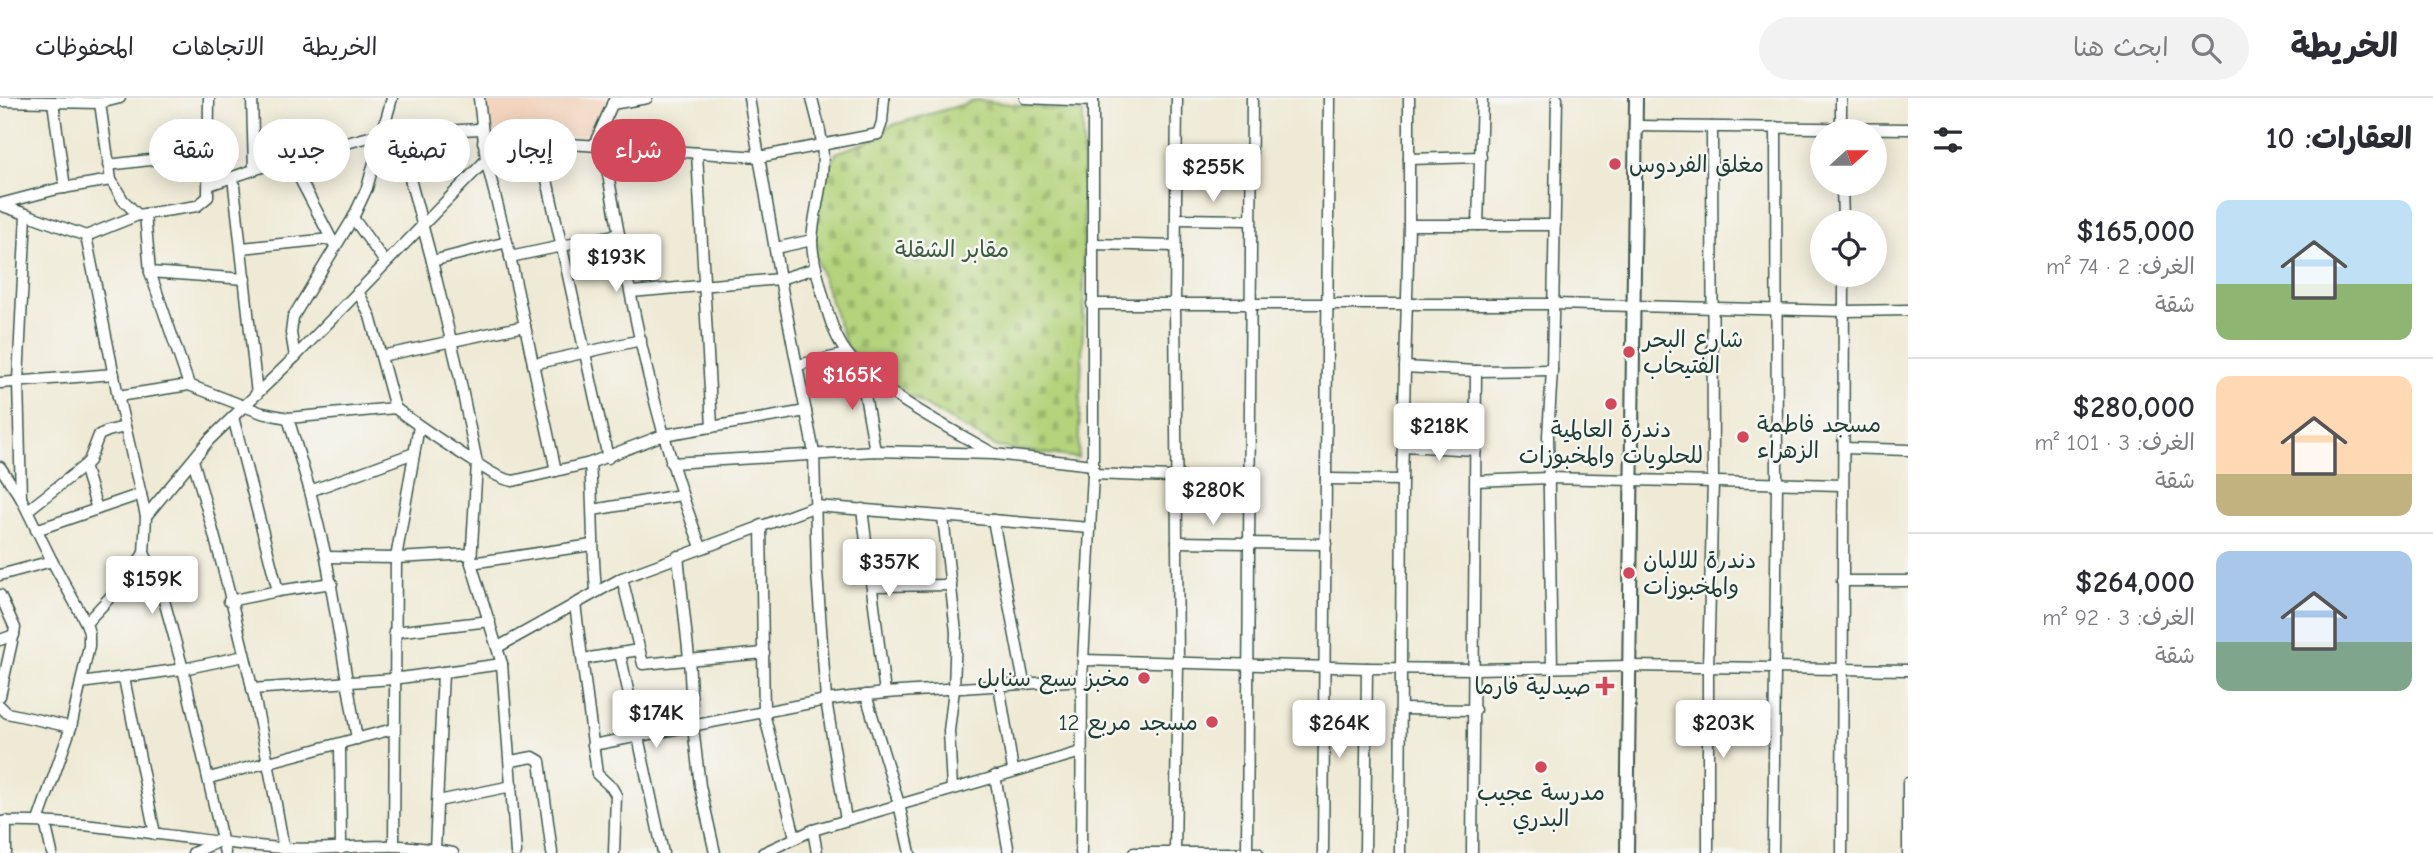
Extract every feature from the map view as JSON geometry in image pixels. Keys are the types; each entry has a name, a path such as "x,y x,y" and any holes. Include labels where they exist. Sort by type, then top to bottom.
{"street":[{"path":"0,101 70,100 100,103 120,98"},
{"path":"209,98 209,119"},
{"path":"252,98 253,134"},
{"path":"386,119 392,98"},
{"path":"479,98 484,148"},
{"path":"608,119 614,101 647,98"},
{"path":"749,98 780,279 814,453 817,572 826,700 846,820"},
{"path":"812,98 822,145 822,175 812,240 816,268 834,329 847,354 876,381 934,420 994,454"},
{"path":"686,152 759,157 878,134 884,98"},
{"path":"1025,98 1093,100 1093,470 1082,680 1081,853"},
{"path":"1175,853 1178,663 1175,304 1177,98"},
{"path":"1247,853 1252,98"},
{"path":"1323,853 1329,98"},
{"path":"1401,853 1402,480 1409,225 1409,98"},
{"path":"1478,225 1482,98"},
{"path":"1552,667 1548,436 1552,370 1557,98"},
{"path":"1627,853 1636,98"},
{"path":"1841,98 1841,119"},
{"path":"53,102 65,188"},
{"path":"100,103 111,180 124,200 141,214 150,272 189,385"},
{"path":"1635,126 1810,129"},
{"path":"1708,853 1714,308 1712,127"},
{"path":"1773,853 1777,482 1776,127"},
{"path":"470,130 481,129"},
{"path":"1887,129 1908,129"},
{"path":"697,153 712,426"},
{"path":"1409,159 1481,157"},
{"path":"108,165 149,160"},
{"path":"146,516 209,440 295,357 484,162"},
{"path":"0,205 65,188 111,180"},
{"path":"0,205 86,236 141,214 197,206 208,197 209,185 218,182"},
{"path":"234,182 257,394"},
{"path":"301,182 333,243"},
{"path":"295,357 291,333 293,317 333,243 353,218 369,182"},
{"path":"411,182 451,341 477,463 471,559 502,664 516,853"},
{"path":"492,182 556,471"},
{"path":"548,182 608,458"},
{"path":"607,182 663,435 681,495 701,547"},
{"path":"21,498 18,382 26,214"},
{"path":"353,218 385,262"},
{"path":"1176,219 1250,220"},
{"path":"1409,225 1555,226"},
{"path":"510,257 619,234"},
{"path":"86,236 118,396 146,516 144,553 159,586 183,669 209,778 221,846"},
{"path":"776,248 812,240"},
{"path":"432,261 507,242"},
{"path":"242,247 333,243"},
{"path":"1092,244 1175,246"},
{"path":"631,292 780,279 816,268"},
{"path":"150,272 245,279"},
{"path":"1842,853 1844,287"},
{"path":"358,291 367,305 395,408 501,478 513,481 590,463 663,435 806,411"},
{"path":"1092,304 1553,304 1908,310"},
{"path":"381,356 525,326"},
{"path":"533,364 640,340"},
{"path":"797,365 847,354"},
{"path":"860,367 875,451"},
{"path":"1405,367 1476,371 1552,370"},
{"path":"1472,853 1476,371"},
{"path":"0,383 114,374"},
{"path":"118,396 189,385 272,416 288,418 395,408"},
{"path":"233,416 278,590"},
{"path":"288,418 310,491 332,583 357,739"},
{"path":"388,848 396,558 419,426"},
{"path":"28,510 89,461 99,435 125,427"},
{"path":"1404,446 1476,450"},
{"path":"1844,448 1908,450"},
{"path":"671,463 875,451 994,454 1093,470 1250,480"},
{"path":"310,491 414,453"},
{"path":"192,460 270,762 284,849"},
{"path":"590,463 596,590"},
{"path":"84,466 97,509"},
{"path":"0,467 28,510 89,633 89,646 71,727 42,821 52,853"},
{"path":"1476,481 1549,478 1842,485"},
{"path":"1326,479 1402,480"},
{"path":"36,530 141,494"},
{"path":"593,510 681,495"},
{"path":"498,647 596,590 622,578 816,506 1090,528"},
{"path":"862,509 885,693"},
{"path":"943,517 956,632 949,731 952,789"},
{"path":"993,520 1024,683"},
{"path":"761,525 764,713 795,837"},
{"path":"1177,542 1326,544"},
{"path":"326,557 471,559 592,545"},
{"path":"86,623 127,579 144,553"},
{"path":"678,556 700,786 715,853"},
{"path":"0,575 51,561"},
{"path":"622,578 643,664 764,653"},
{"path":"1842,581 1908,581"},
{"path":"229,601 278,590 332,583"},
{"path":"872,586 951,585"},
{"path":"0,595 14,625 0,696"},
{"path":"575,604 597,775 616,795 614,853"},
{"path":"394,632 490,621"},
{"path":"0,640 14,635"},
{"path":"583,659 639,650"},
{"path":"620,653 663,853"},
{"path":"81,683 183,669 244,656"},
{"path":"1083,660 1367,668 1629,666 1908,670"},
{"path":"252,689 394,679 502,664"},
{"path":"1365,853 1367,668"},
{"path":"435,850 443,672"},
{"path":"124,678 155,834"},
{"path":"593,745 826,700 885,693 1082,680"},
{"path":"999,685 1013,771"},
{"path":"866,695 899,804 910,853"},
{"path":"0,706 7,713 71,727"},
{"path":"1401,709 1475,710"},
{"path":"209,778 393,729"},
{"path":"340,744 341,849"},
{"path":"763,853 813,830 1080,752"},
{"path":"511,761 533,757 540,761 552,853"},
{"path":"995,776 1005,852"},
{"path":"1908,783 1908,853"},
{"path":"439,801 512,786"},
{"path":"6,853 3,821 42,821 155,834 221,846 325,851 388,848 453,853"},
{"path":"813,830 817,853"},
{"path":"193,853 221,846"},
{"path":"1134,853 1258,853"}],"shaded area":[{"path":"485,98 606,98 599,119 591,119 591,131 577,137 577,119 487,119"}],"green space":[{"name":"مقابر الشقلة","path":"978,100 1083,113 1084,305 1078,458 997,447 899,390 847,348 813,249 821,193 836,153 880,137 889,126"}],"place":[{"name":"مغلق الفردوس","path":"1615,164"},
{"name":"شارع البحر الفتيحاب","path":"1629,352"},
{"name":"دندرة العالمية للحلويات والمخبوزات","path":"1611,404"},
{"name":"مسجد فاطمة الزهراء","path":"1743,437"},
{"name":"دندرة للالبان والمخبوزات","path":"1629,573"},
{"name":"مخبز سبع سنابل","path":"1144,678"},
{"name":"صيدلية فارما","path":"1605,686"},
{"name":"مسجد مربع 12","path":"1212,722"},
{"name":"مدرسة عجيب البدري","path":"1541,767"}]}
